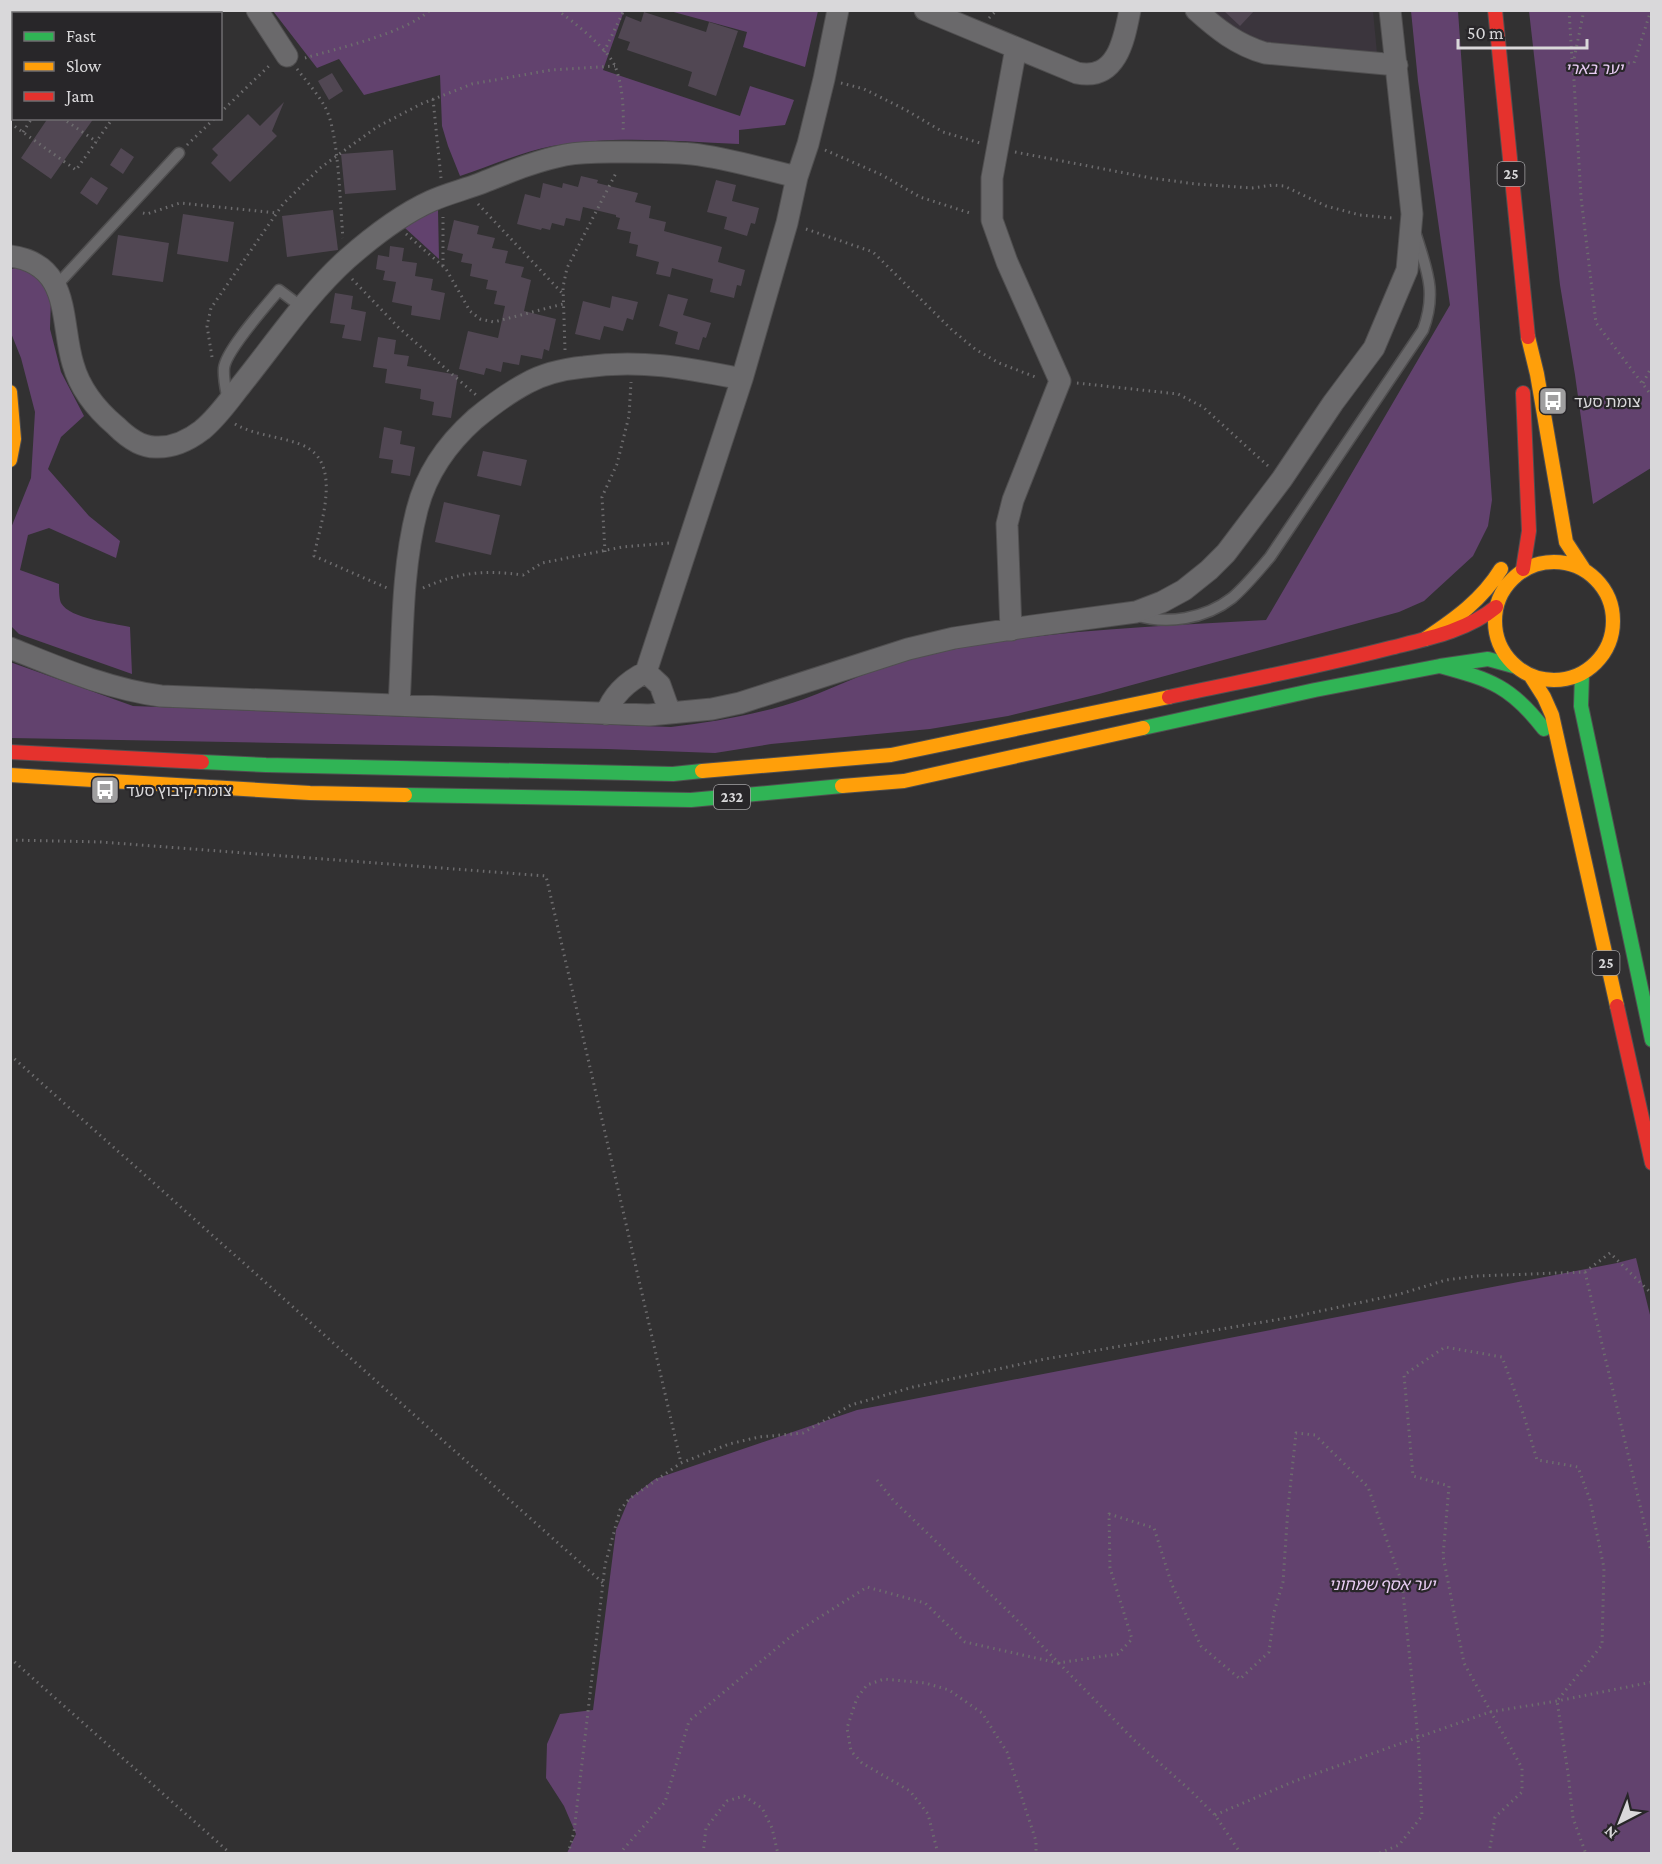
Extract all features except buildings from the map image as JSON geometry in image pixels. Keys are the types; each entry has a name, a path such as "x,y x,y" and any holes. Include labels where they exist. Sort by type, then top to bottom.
{"main road":[{"name":"25","path":"1495,10 1528,338 1537,374 1566,542 1583,568 1598,580 1608,595 1614,612 1613,631 1608,648 1597,663 1582,674 1565,680 1547,680 1530,675 1517,667 1505,654 1498,640 1495,623 1496,607"},
{"name":"25","path":"1523,569 1529,531 1522,374 1528,338"},
{"path":"10,392 14,439 10,460"},
{"path":"1513,544 1526,472"},
{"path":"1425,639 1470,607 1498,574 1506,560"},
{"path":"1496,607 1511,579 1523,569 1538,563 1553,561 1583,568"},
{"name":"232","path":"10,752 266,765 685,773 891,756 1348,659 1425,639 1480,621 1496,607"},
{"name":"232","path":"10,775 310,793 691,800 904,781 1304,692 1440,666 1488,659 1517,667"},
{"path":"1440,666 1490,680 1510,690 1527,705 1563,763"},
{"name":"25","path":"1582,674 1581,706 1652,1040"},
{"name":"25","path":"1530,675 1552,715 1652,1163"}],"street":[{"path":"257,10 288,57"},
{"path":"606,714 621,689 633,678 646,672 742,379 808,144 838,10"},
{"path":"925,10 1077,73 1089,75 1110,64 1120,53 1130,10"},
{"path":"1196,10 1233,40 1265,53 1397,65"},
{"path":"10,648 99,682 140,693 248,700 649,715 712,709 740,703 908,649 954,639 1129,613 1162,603 1184,590 1226,553 1282,478 1374,348 1407,270 1412,220 1408,164 1390,10"},
{"path":"1011,630 1007,524 1013,500 1060,381 1007,262 992,220 992,178 1016,48"},
{"path":"10,256 25,258 34,263 56,286 63,301 72,364 79,380 97,408 124,434 139,443 152,447 169,447 203,429 343,264 393,224 430,201 529,164 564,155 593,151 693,154 729,160 797,177"},
{"path":"399,705 406,589 417,508 426,484 445,450 469,425 498,400 529,381 564,369 632,362 677,366 742,379"},
{"path":"646,672 660,685 670,713"}],"lane":[{"path":"56,286 179,153"},
{"path":"1129,613 1148,619 1163,620 1190,618 1212,610 1230,599 1247,584 1270,557 1423,330 1431,297 1430,282 1412,220"},
{"path":"228,401 224,382 224,365 231,351 279,290 304,308"}],"path":[{"path":"222,111 288,57 404,27 423,17 430,10"},
{"path":"557,10 604,52 615,66 622,95 624,118 622,152 613,184 567,268 563,294 564,369"},
{"path":"604,52 624,10"},
{"path":"1569,10 1581,197 1596,323 1652,396"},
{"path":"1573,64 1584,10"},
{"path":"1573,64 1634,63 1651,10"},
{"path":"288,57 326,108 330,120 336,156 343,264 399,328 490,407"},
{"path":"213,363 207,326 211,308 283,204 320,168 336,156 377,127 433,99 472,84 551,70 615,66"},
{"path":"824,79 864,89 943,132 997,149 1151,178 1196,184 1252,188 1284,186 1326,206 1360,215 1412,220"},
{"path":"433,99 443,197 443,266"},
{"path":"23,132 31,120"},
{"path":"65,120 97,142"},
{"path":"10,123 76,170 112,120"},
{"path":"179,153 213,120"},
{"path":"808,144 882,175 920,197 992,220"},
{"path":"465,189 563,294"},
{"path":"126,210 147,214 180,203 277,213"},
{"path":"393,224 443,266 470,311 480,320 488,322 564,303"},
{"path":"605,552 602,496 617,464 629,416 632,362"},
{"path":"1643,383 1652,366"},
{"path":"10,840 100,842 546,876 681,1463"},
{"path":"10,1055 603,1583"},
{"path":"568,1854 574,1832 605,1565 620,1510 629,1499 681,1463 729,1444 759,1437 803,1433 851,1405 913,1387 1012,1366 1293,1317 1400,1294 1446,1280 1476,1275 1585,1272 1610,1253 1652,1294"},
{"path":"1585,1272 1652,1556"},
{"path":"1489,1854 1496,1817 1522,1792 1522,1768 1464,1663 1443,1556 1449,1486 1413,1476 1404,1375 1445,1347 1502,1357 1524,1416 1537,1460 1578,1467 1590,1500 1604,1568 1602,1645 1557,1701 1569,1773 1573,1818 1586,1854"},
{"path":"619,1854 665,1802 689,1721 795,1633 867,1587 925,1603 965,1642 1058,1662 1118,1654 1132,1639 1110,1568 1109,1514 1154,1528 1172,1585 1201,1646 1240,1679 1269,1652 1274,1612 1283,1582 1296,1433 1315,1435 1368,1487 1402,1583 1418,1738 1422,1816 1399,1845 1377,1854"},
{"path":"877,1480 893,1500 1011,1614 1134,1740 1192,1791 1215,1815 1241,1854"},
{"path":"10,1658 231,1854"},
{"path":"938,1854 928,1814 910,1791 862,1763 851,1751 847,1728 856,1698 867,1685 884,1678 926,1683 949,1690 982,1713 1007,1752 1036,1841 1035,1854"},
{"path":"1215,1815 1295,1781 1490,1712 1652,1682"},
{"path":"703,1854 706,1828 727,1801 744,1796 762,1808 772,1828 778,1854"}],"shaded area":[{"path":"1207,11 1373,11 1377,53 1266,43 1230,29"}],"green space":[{"path":"273,11 624,11 603,70 740,116 750,86 794,100 785,125 739,130 739,144 645,140 575,143 529,152 460,176 442,126 440,75 364,95 339,59 317,68"},
{"path":"670,11 818,11 805,67 743,47 747,32"},
{"path":"1411,11 1458,11 1492,500 1488,526 1473,556 1424,601 1399,612 1099,694 1008,716 930,729 771,744 715,753 11,738 10,662 133,706 671,727 721,720 771,709 804,699 897,663 954,649 1087,631 1266,620 1450,305 1418,81"},
{"name":"יער בארי","path":"1529,11 1651,11 1651,468 1593,504 1560,285"},
{"path":"438,210 439,259 405,228 423,216"},
{"path":"11,269 38,273 51,297 50,329 61,372 84,416 61,437 48,469 89,516 120,541 116,558 49,528 28,535 20,570 59,584 61,603 73,613 92,620 130,627 132,674 19,634 11,626 11,528 31,478 35,412 21,358 11,333"},
{"name":"יער אסף שמחוני","path":"1636,1258 1652,1323 1651,1853 567,1853 576,1834 564,1806 546,1778 547,1744 560,1714 593,1710 616,1530 629,1499 655,1479 857,1410"}],"traffic: fast":[{"path":"1143,728 1315,690 1440,666 1488,659 1517,667"},
{"path":"1440,666 1499,687 1521,703 1544,729"},
{"path":"1582,674 1581,706 1652,1040"},
{"path":"202,762 673,774 702,771"},
{"path":"405,795 691,800 842,786"}],"traffic: slow":[{"path":"1528,337 1537,374 1566,542 1583,568"},
{"path":"10,392 14,439 10,460"},
{"path":"1554,562 1577,566 1596,579 1609,598 1613,621 1609,644 1596,663 1577,676 1554,680 1531,676 1512,663 1499,644 1495,621 1499,598 1512,579 1531,566 1554,562"},
{"path":"1425,639 1477,599 1501,569"},
{"path":"1530,675 1552,715 1617,1006"},
{"path":"702,771 891,755 1169,697"},
{"path":"842,786 904,781 1143,728"},
{"path":"10,775 310,793 405,795"}],"traffic: jam":[{"path":"1495,10 1528,337"},
{"path":"1523,393 1529,531 1523,569"},
{"path":"1169,697 1335,661 1432,637 1472,622 1496,607"},
{"path":"10,752 202,762"},
{"path":"1617,1006 1652,1163"}],"place":[{"name":"צומת סעד","path":"1553,401"},
{"name":"צומת קיבוץ סעד","path":"105,790"}]}
